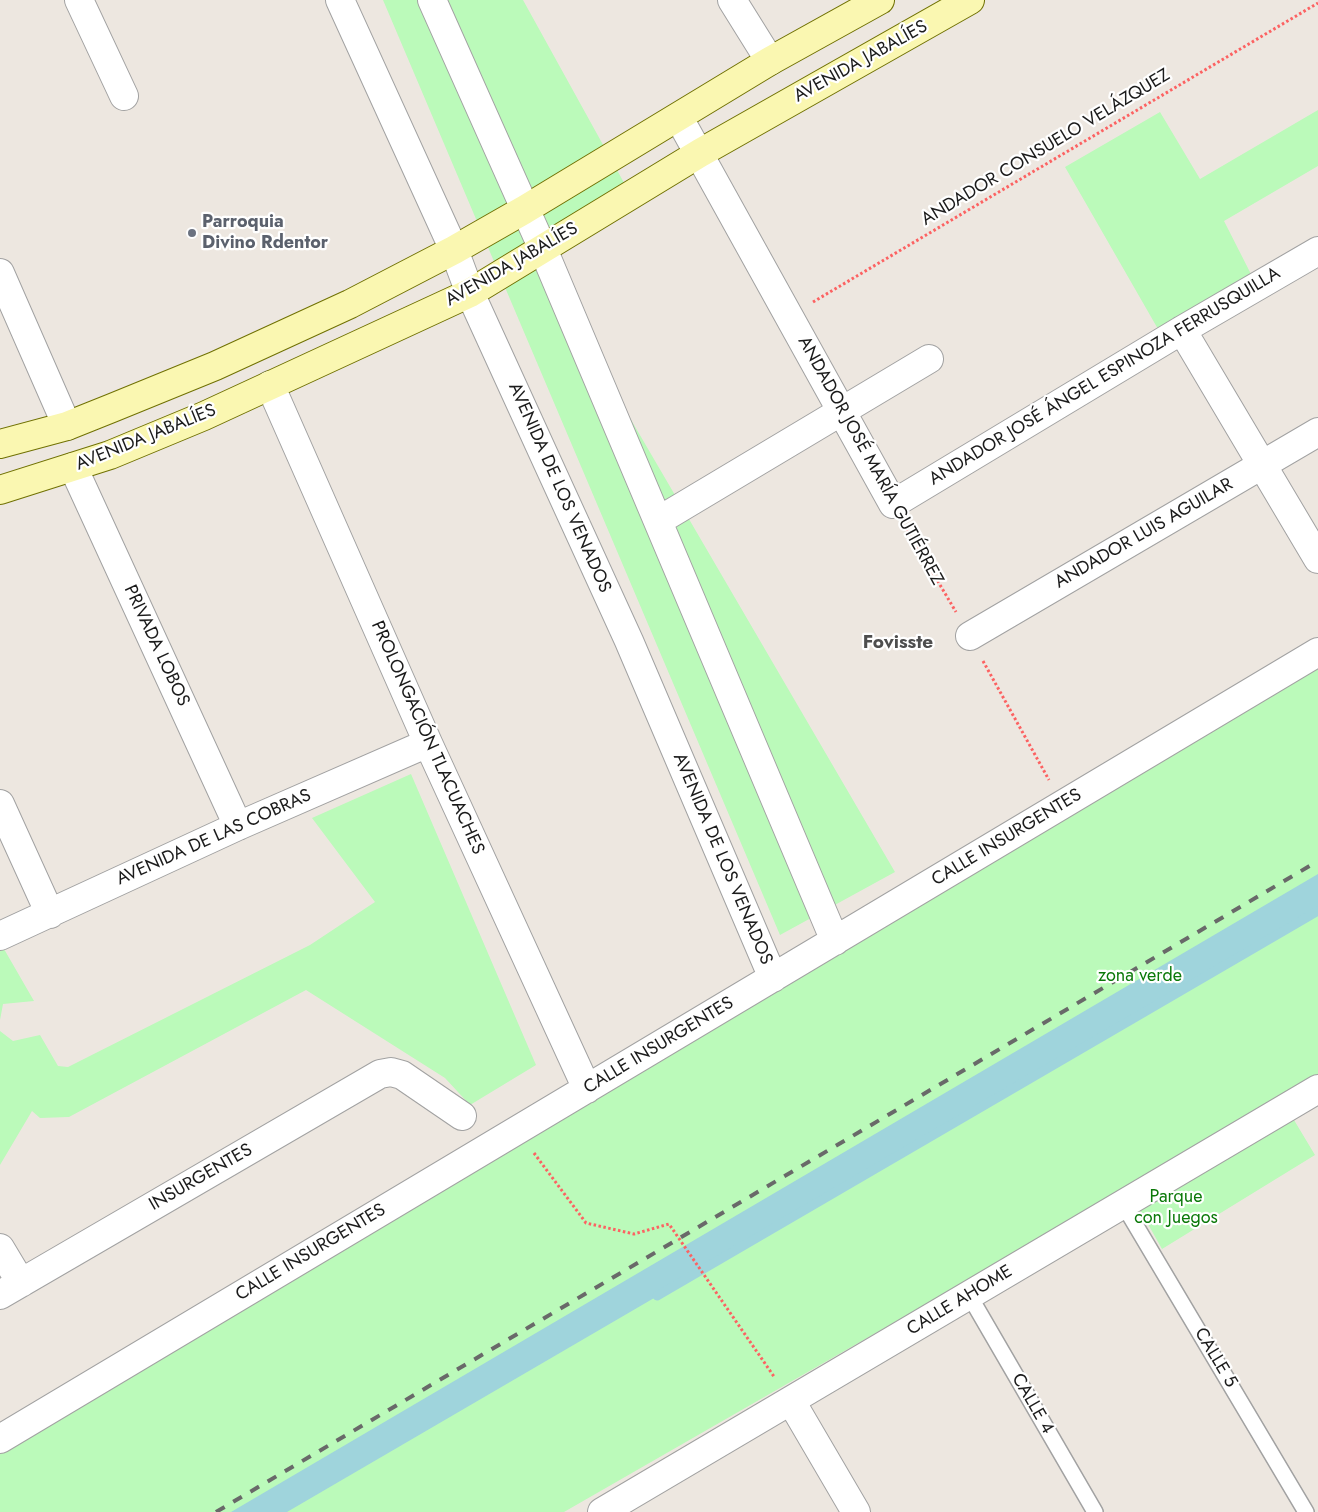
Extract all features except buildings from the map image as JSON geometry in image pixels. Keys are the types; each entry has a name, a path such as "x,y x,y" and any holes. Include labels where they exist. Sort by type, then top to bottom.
{"street":[{"path":"79,0 124,96"},
{"name":"AVENIDA DE LOS VENADOS","path":"340,0 454,250 470,293 628,641 772,978"},
{"path":"432,0 542,249 835,941"},
{"path":"732,0 770,61"},
{"path":"0,444 68,426 215,366 350,304 454,250 524,210 679,118 770,61 880,0"},
{"name":"AVENIDA JABALÍES","path":"0,490 110,455 204,416 470,293 700,153 970,0"},
{"name":"ANDADOR JOSÉ MARÍA GUTIÉRREZ","path":"679,118 893,504"},
{"name":"ANDADOR JOSÉ ÁNGEL ESPINOZA FERRUSQUILLA","path":"893,504 1182,330 1318,251"},
{"path":"0,273 68,426"},
{"path":"1182,330 1318,559"},
{"path":"658,521 929,358"},
{"name":"PROLONGACIÓN TLACUACHES","path":"270,385 428,743 587,1089"},
{"name":"ANDADOR LUIS AGUILAR","path":"970,636 1318,432"},
{"name":"PRIVADA LOBOS","path":"73,467 238,826"},
{"name":"CALLE INSURGENTES","path":"0,1439 1318,652"},
{"name":"AVENIDA DE LAS COBRAS","path":"0,936 238,826 428,743"},
{"path":"0,804 50,914"},
{"name":"INSURGENTES","path":"0,1248 10,1289 380,1074 392,1072 402,1075 462,1116"},
{"name":"CALLE AHOME","path":"609,1510 1124,1204 1315,1098"},
{"path":"791,1401 856,1512"}],"lane":[{"name":"CALLE 5","path":"1124,1204 1306,1512"},
{"name":"CALLE 4","path":"969,1295 1095,1512"}],"path":[{"name":"ANDADOR CONSUELO VELÁZQUEZ","path":"789,316 1318,3"},
{"name":"ANDADOR JOSÉ MARÍA GUTIÉRREZ","path":"893,504 970,636 1062,805"},
{"path":"518,1130 586,1223 634,1234 669,1224 791,1401"}],"green space":[{"path":"383,0 523,0 633,199 536,257 895,872 780,935"},
{"path":"1318,110 1318,166 1224,221 1254,280 1162,336 1065,167 1160,112 1200,179"},
{"name":"zona verde","path":"1318,668 1318,1079 564,1512 0,1512 0,1447"},
{"path":"411,774 536,1065 470,1105 445,1078 306,990 69,1117 40,1118 32,1111 0,1165 0,1031 13,1041 40,1035 58,1066 68,1067 310,945 375,902 312,818"},
{"path":"4,949 34,1001 3,1004 0,1020 0,951"},
{"name":"Parque con Juegos","path":"1288,1110 1315,1155 1162,1249 1135,1201"}],"water":[{"path":"1318,874 1318,911 287,1512 231,1512"}],"waterway":[{"path":"657,1296 1318,911"}],"railway":[{"path":"216,1512 1318,861"}],"place":[{"name":"Parroquia Divino Rdentor","path":"192,233"}],"district":[{"name":"Fovisste","path":"898,643"}]}
